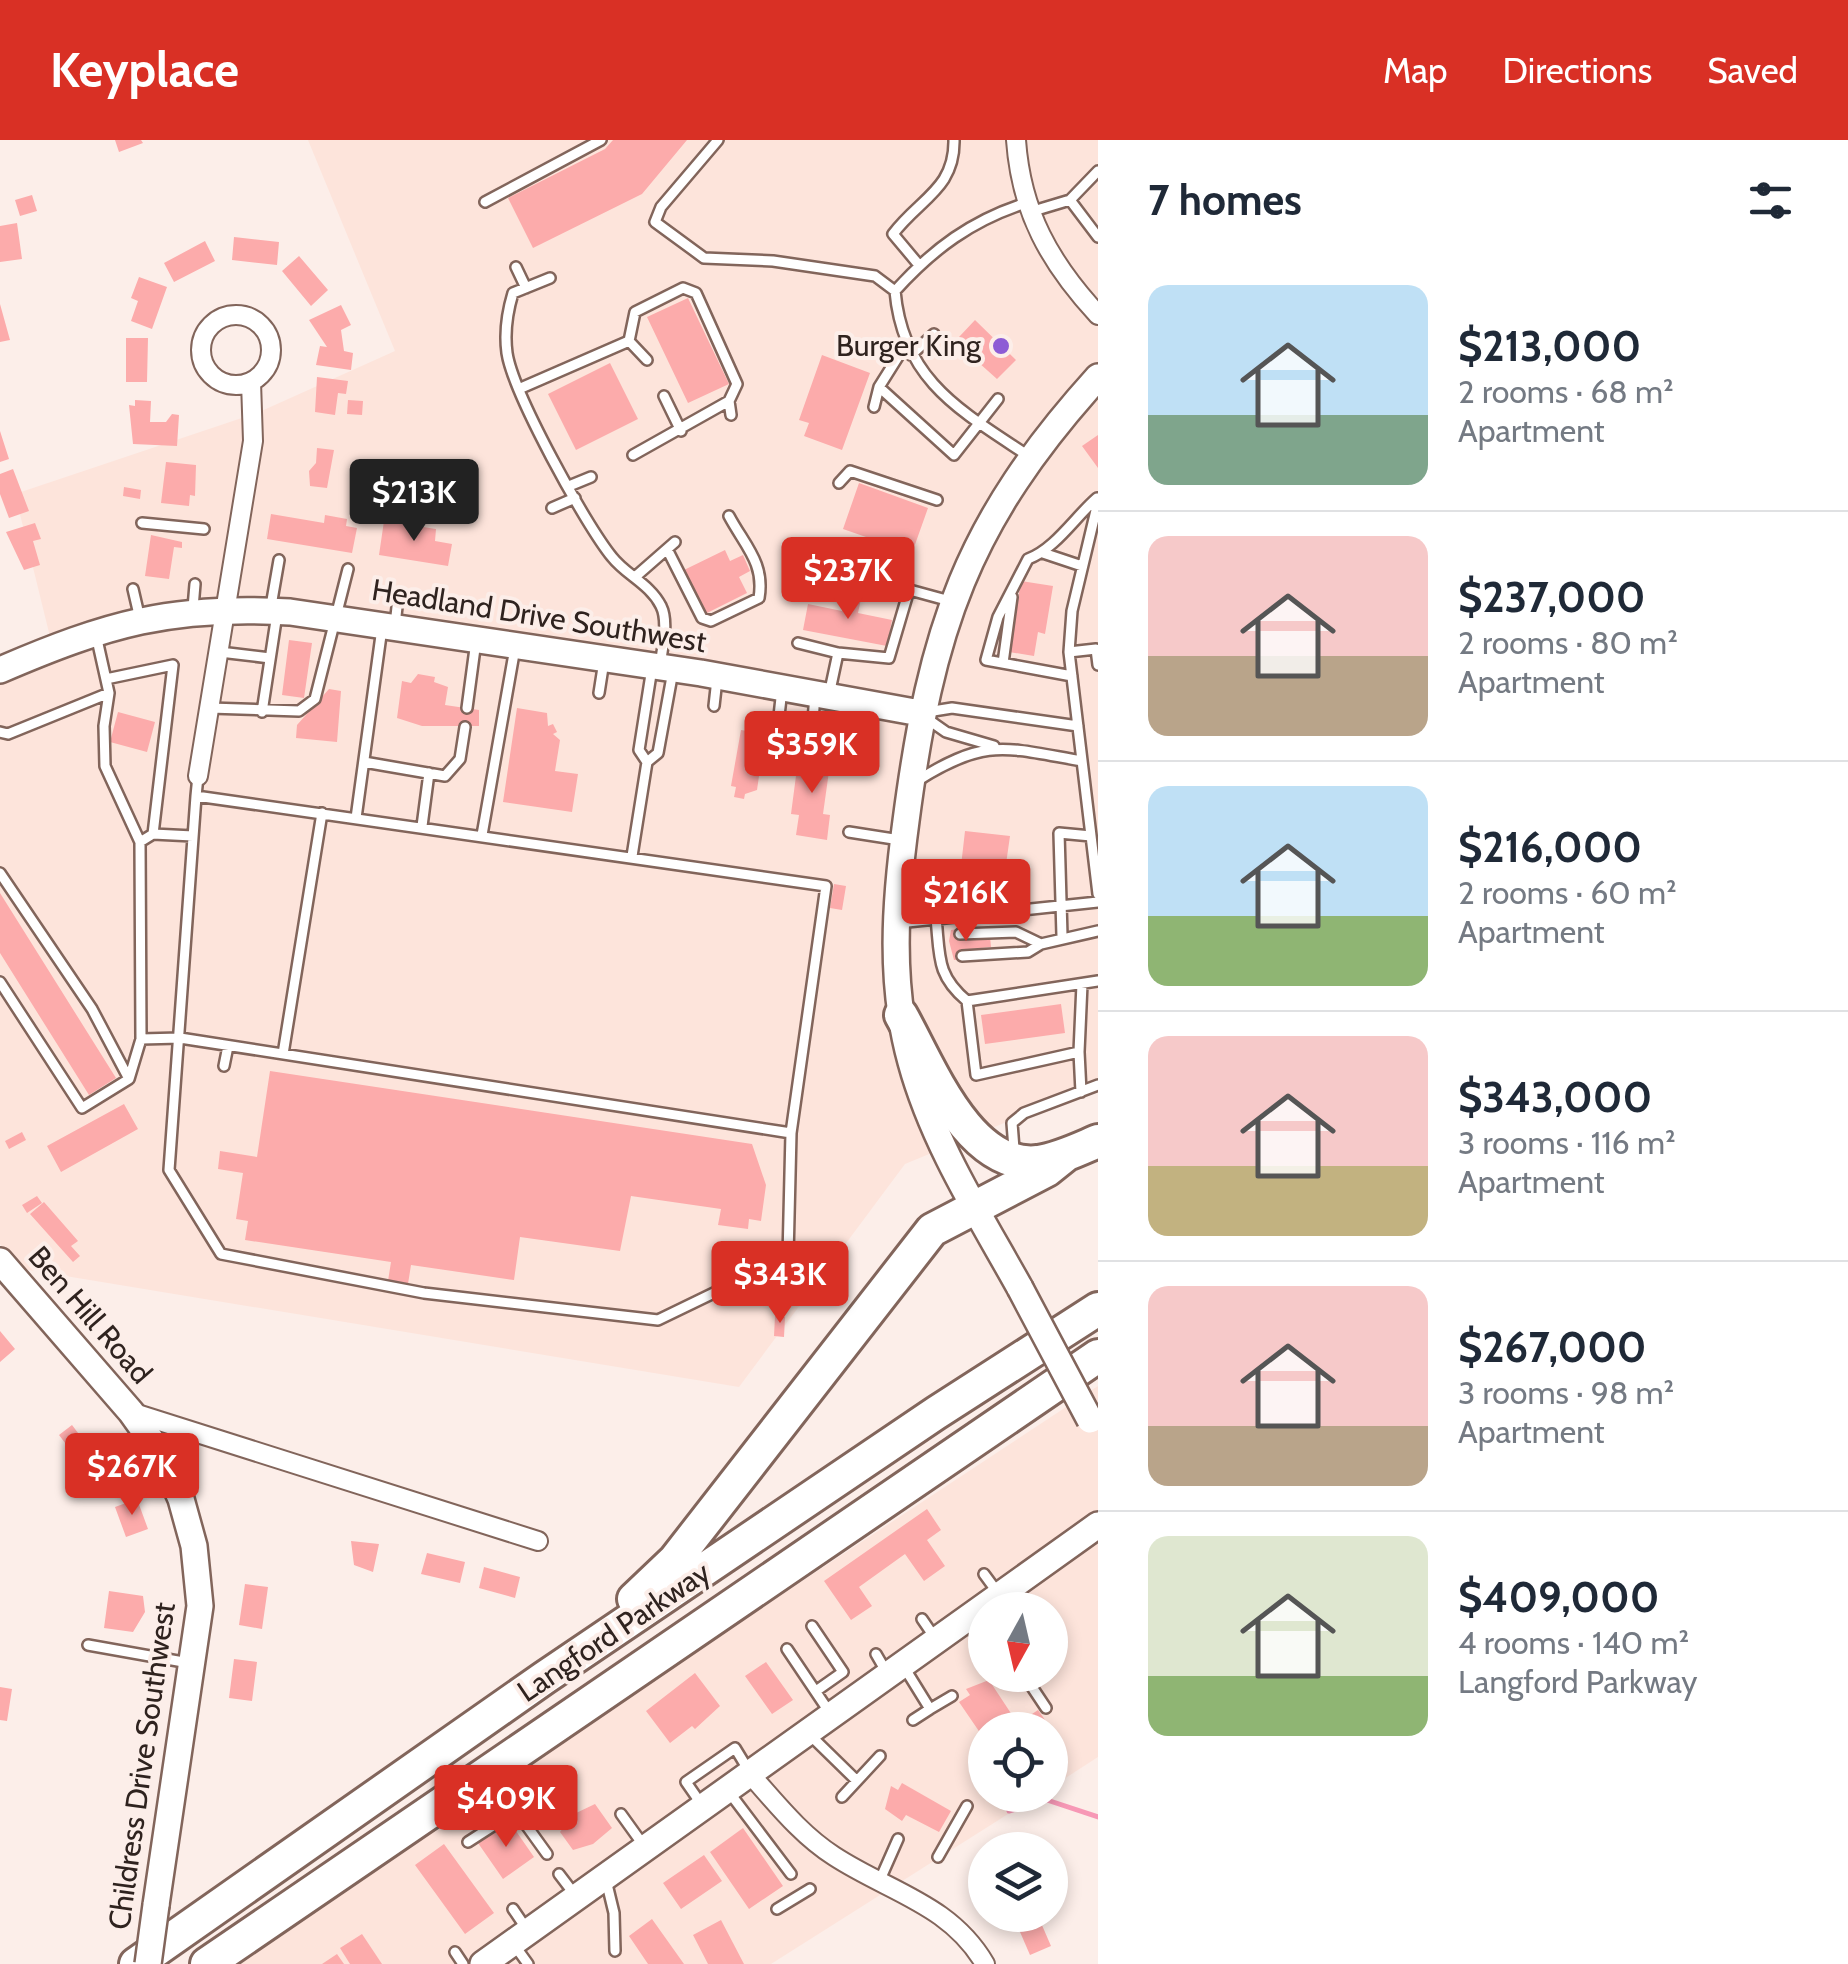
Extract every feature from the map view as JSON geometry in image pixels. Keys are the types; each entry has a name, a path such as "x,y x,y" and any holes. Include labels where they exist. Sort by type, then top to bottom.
{"highway":[{"path":"901,1015 954,1116 976,1140 1035,1163 1098,1141"},
{"path":"544,1678 676,1560 932,1230 976,1209 1067,1154"},
{"name":"Langford Parkway","path":"136,1964 544,1678 936,1412 1098,1309"},
{"name":"Langford Parkway","path":"207,1964 1098,1356"}],"main road":[{"path":"1094,1428 936,1131 911,1062 901,1015 895,923 920,713 952,602 990,520 1030,457 1098,377"},
{"name":"Headland Drive Southwest","path":"1,668 95,631 140,619 228,608 337,619 604,658 920,713"},
{"name":"Ben Hill Road","path":"0,1261 131,1412"},
{"name":"Childress Drive Southwest","path":"131,1412 168,1469 194,1546 200,1606 148,1964"},
{"path":"1006,1592 1098,1526"},
{"path":"483,1964 523,1946 576,1897 832,1715 929,1630 968,1618"}],"street":[{"path":"1016,140 1027,208 1050,258 1098,316"},
{"path":"198,776 253,441 251,382 270,363 269,336 249,317 222,318 203,338 204,364 224,383 251,382"},
{"path":"131,1412 538,1541"},
{"path":"750,1774 830,1854 928,1904 985,1964"}],"lane":[{"path":"485,202 602,140"},
{"path":"718,140 654,222 704,258 774,261 876,276 895,291 898,329 911,355 942,393 1030,457"},
{"path":"919,265 900,248 893,234 911,210 944,184 955,164 954,140"},
{"path":"895,291 919,265 983,216 1070,200 1098,171"},
{"path":"1070,200 1098,236"},
{"path":"516,268 526,288"},
{"path":"550,278 513,293 505,318 507,357 569,486 614,560 662,608 658,753 647,762 632,856"},
{"path":"629,340 634,312 683,288 696,293 738,384 729,401 633,455"},
{"path":"911,355 934,334"},
{"path":"521,388 629,340"},
{"path":"629,340 647,360"},
{"path":"874,407 879,387 906,344"},
{"path":"879,387 954,455 998,399"},
{"path":"664,396 681,431"},
{"path":"729,401 732,414"},
{"path":"839,483 850,470 936,500"},
{"path":"569,486 591,477"},
{"path":"552,508 576,498"},
{"path":"1072,676 986,660 1028,560 1043,554 1068,523 1098,499"},
{"path":"1098,499 1083,561 1069,652 1098,894"},
{"path":"635,577 671,546 702,618 711,621 759,598 762,577 750,546 729,516"},
{"path":"142,523 204,529"},
{"path":"1043,554 1083,561 1098,553"},
{"path":"262,712 279,560"},
{"path":"210,708 299,711 316,699 348,569"},
{"path":"192,611 194,584"},
{"path":"895,586 952,602"},
{"path":"133,589 140,619"},
{"path":"1003,664 1013,589"},
{"path":"798,644 838,654 890,658 910,590"},
{"path":"356,818 389,626 398,598"},
{"path":"0,982 82,1108 128,1079 141,1038 140,842 105,766 104,726 110,692 95,631"},
{"path":"467,708 476,640"},
{"path":"482,835 515,645"},
{"path":"1069,652 1096,649 1098,664"},
{"path":"220,652 270,658"},
{"path":"811,743 822,695 838,654"},
{"path":"600,693 604,658"},
{"path":"106,679 173,665 153,834"},
{"path":"647,762 639,750 662,667"},
{"path":"714,706 718,676"},
{"path":"779,716 782,688"},
{"path":"0,732 8,734 110,692"},
{"path":"920,713 952,708 1078,726"},
{"path":"920,713 946,732 998,747 1082,761"},
{"path":"364,762 446,776 460,759 465,726"},
{"path":"910,785 961,754 998,747"},
{"path":"422,826 429,773"},
{"path":"196,796 826,886 791,1133 788,1257 658,1320 424,1293 221,1254 169,1170 180,1038 193,836 196,796 198,776"},
{"path":"283,1054 322,813"},
{"path":"849,832 903,841"},
{"path":"1062,936 1058,906 1059,833 1091,836"},
{"path":"140,842 153,834 193,836"},
{"path":"0,873 92,1009 128,1079"},
{"path":"895,923 1098,902"},
{"path":"936,918 940,958 948,985 966,1001 976,1075 1079,1052"},
{"path":"940,958 1028,952 1062,936 1098,930"},
{"path":"938,940 956,935 1016,932 1041,944"},
{"path":"966,1001 1098,982"},
{"path":"1080,1092 1082,984"},
{"path":"141,1038 180,1038 791,1133"},
{"path":"224,1066 228,1046"},
{"path":"1023,1160 1012,1147 1012,1123 1024,1113 1098,1085"},
{"path":"984,1574 997,1592"},
{"path":"965,1620 968,1624"},
{"path":"812,1626 843,1672 816,1691"},
{"path":"88,1646 192,1664"},
{"path":"787,1649 832,1715"},
{"path":"889,1664 930,1709"},
{"path":"1035,1692 1046,1708"},
{"path":"914,1720 952,1696"},
{"path":"808,1732 856,1780"},
{"path":"704,1807 686,1782 735,1748 750,1774"},
{"path":"842,1797 880,1756"},
{"path":"727,1790 792,1874"},
{"path":"938,1857 967,1806"},
{"path":"468,1842 516,1811 547,1854"},
{"path":"622,1814 646,1848"},
{"path":"879,1882 898,1839"},
{"path":"559,1874 576,1897"},
{"path":"605,1877 614,1913 615,1951"},
{"path":"777,1909 810,1889"},
{"path":"513,1908 523,1946"},
{"path":"455,1952 463,1964"}],"shaded area":[{"path":"308,140 1098,140 1098,1084 905,1164 739,1387 17,1268 0,1244 0,665 53,649 15,494 257,413 395,351"},
{"path":"1098,1386 1098,1757 1068,1776 1068,1712 968,1712 968,1812 1011,1812 980,1832 968,1832 968,1839 771,1964 232,1964 411,1839"}],"building":[{"path":"115,140 141,140 143,143 119,152"},
{"path":"613,140 687,140 642,194 533,248 508,198 605,149"},
{"path":"32,195 37,211 20,216 15,200"},
{"path":"17,223 22,259 0,262 0,226"},
{"path":"234,237 279,242 277,265 232,260"},
{"path":"205,241 215,261 174,282 164,263"},
{"path":"299,256 328,290 311,306 282,271"},
{"path":"139,277 167,287 152,329 131,321 138,301 131,298"},
{"path":"688,298 729,384 688,403 647,317"},
{"path":"0,304 10,340 0,342"},
{"path":"341,305 351,325 341,330 344,351 353,353 351,370 316,365 320,346 327,347 309,320"},
{"path":"975,320 1016,360 997,379 969,354 972,350 959,337"},
{"path":"126,338 148,338 147,382 126,382"},
{"path":"822,355 870,373 842,450 804,436 809,423 799,420"},
{"path":"610,363 638,419 576,450 548,394"},
{"path":"317,377 348,381 346,394 338,393 335,415 315,412"},
{"path":"135,400 151,401 150,422 166,422 172,414 179,415 177,446 133,444 129,405 135,406"},
{"path":"348,400 363,401 362,415 347,414"},
{"path":"0,431 9,459 0,462"},
{"path":"1098,435 1098,468 1082,446"},
{"path":"317,448 334,450 327,488 310,486 309,471 316,463"},
{"path":"166,462 196,465 195,496 190,495 189,506 161,503"},
{"path":"13,469 29,511 9,518 0,494 0,474"},
{"path":"859,483 928,508 912,553 843,529"},
{"path":"124,487 141,490 140,499 123,496"},
{"path":"271,514 324,523 325,515 347,519 346,526 357,528 352,553 267,539"},
{"path":"384,521 436,529 435,541 452,544 448,566 379,555"},
{"path":"35,523 41,539 33,541 40,565 24,570 6,532"},
{"path":"151,535 182,542 182,548 174,547 169,579 145,576"},
{"path":"822,545 847,550 845,564 820,560"},
{"path":"725,550 730,561 743,555 750,571 739,577 747,593 705,614 684,570"},
{"path":"1021,581 1053,586 1045,634 1038,632 1034,656 1009,652"},
{"path":"845,591 862,594 858,613 892,620 887,646 803,630 808,604 842,611"},
{"path":"289,640 312,643 304,698 282,695"},
{"path":"418,674 435,677 434,682 448,687 445,705 479,710 479,726 422,726 397,718 402,681 411,683"},
{"path":"329,689 341,691 337,742 296,738 297,725"},
{"path":"517,708 547,713 548,726 553,724 557,732 553,734 560,740 555,771 578,774 572,812 503,802"},
{"path":"118,712 155,722 147,752 110,742"},
{"path":"741,730 765,734 757,790 745,794 744,799 734,797 736,787 731,786"},
{"path":"799,753 831,757 823,814 830,815 827,840 796,835 799,815 791,814"},
{"path":"965,831 1010,836 1005,871 961,866"},
{"path":"834,884 846,886 842,910 830,908"},
{"path":"0,893 116,1078 89,1095 0,953"},
{"path":"959,929 960,939 990,936 991,947 962,950 963,959 954,960 949,941 951,930"},
{"path":"1061,1004 1065,1033 985,1044 981,1015"},
{"path":"270,1071 752,1144 766,1185 761,1221 749,1219 748,1229 718,1225 721,1209 631,1196 620,1251 520,1237 514,1280 411,1265 408,1284 388,1281 391,1262 245,1240 248,1221 236,1219 243,1173 218,1169 220,1151 257,1157"},
{"path":"124,1104 138,1129 61,1172 47,1146"},
{"path":"22,1132 26,1140 9,1149 5,1141"},
{"path":"37,1196 42,1203 27,1213 22,1205"},
{"path":"44,1202 78,1241 71,1246 80,1256 73,1262 30,1214"},
{"path":"775,1316 785,1317 784,1337 774,1336"},
{"path":"0,1331 15,1349 0,1362"},
{"path":"72,1425 97,1458 84,1468 59,1435"},
{"path":"137,1499 148,1529 126,1537 115,1507"},
{"path":"927,1509 941,1530 927,1540 945,1566 924,1581 905,1554 859,1587 872,1606 851,1620 824,1581"},
{"path":"351,1541 379,1544 373,1572 354,1565"},
{"path":"427,1553 465,1562 460,1583 421,1574"},
{"path":"484,1567 520,1577 515,1598 479,1588"},
{"path":"245,1584 268,1587 262,1629 239,1625"},
{"path":"109,1591 143,1596 145,1612 133,1632 104,1628"},
{"path":"234,1659 257,1662 252,1701 229,1698"},
{"path":"766,1662 793,1700 772,1714 745,1676"},
{"path":"695,1673 720,1706 695,1729 692,1726 670,1743 646,1711"},
{"path":"0,1687 12,1689 7,1721 0,1720"},
{"path":"968,1692 997,1692 1010,1712 968,1712 968,1715 959,1702 970,1695"},
{"path":"902,1783 951,1811 939,1832 906,1815 902,1821 885,1809 891,1786 898,1790"},
{"path":"595,1804 612,1828 593,1844 573,1850 560,1832 574,1814"},
{"path":"509,1821 534,1857 503,1879 478,1843"},
{"path":"743,1828 783,1886 749,1909 710,1852"},
{"path":"444,1844 494,1913 465,1934 415,1865"},
{"path":"704,1855 722,1881 681,1909 663,1883"},
{"path":"652,1919 684,1964 648,1964 629,1936"},
{"path":"721,1920 744,1964 708,1964 693,1935"},
{"path":"1020,1932 1045,1932 1051,1946 1030,1955"},
{"path":"362,1934 382,1964 350,1964 340,1948"},
{"path":"337,1954 344,1964 322,1964"}],"waterway":[{"path":"1068,1807 1098,1817"}],"place":[{"name":"Burger King","path":"1001,346"}]}
